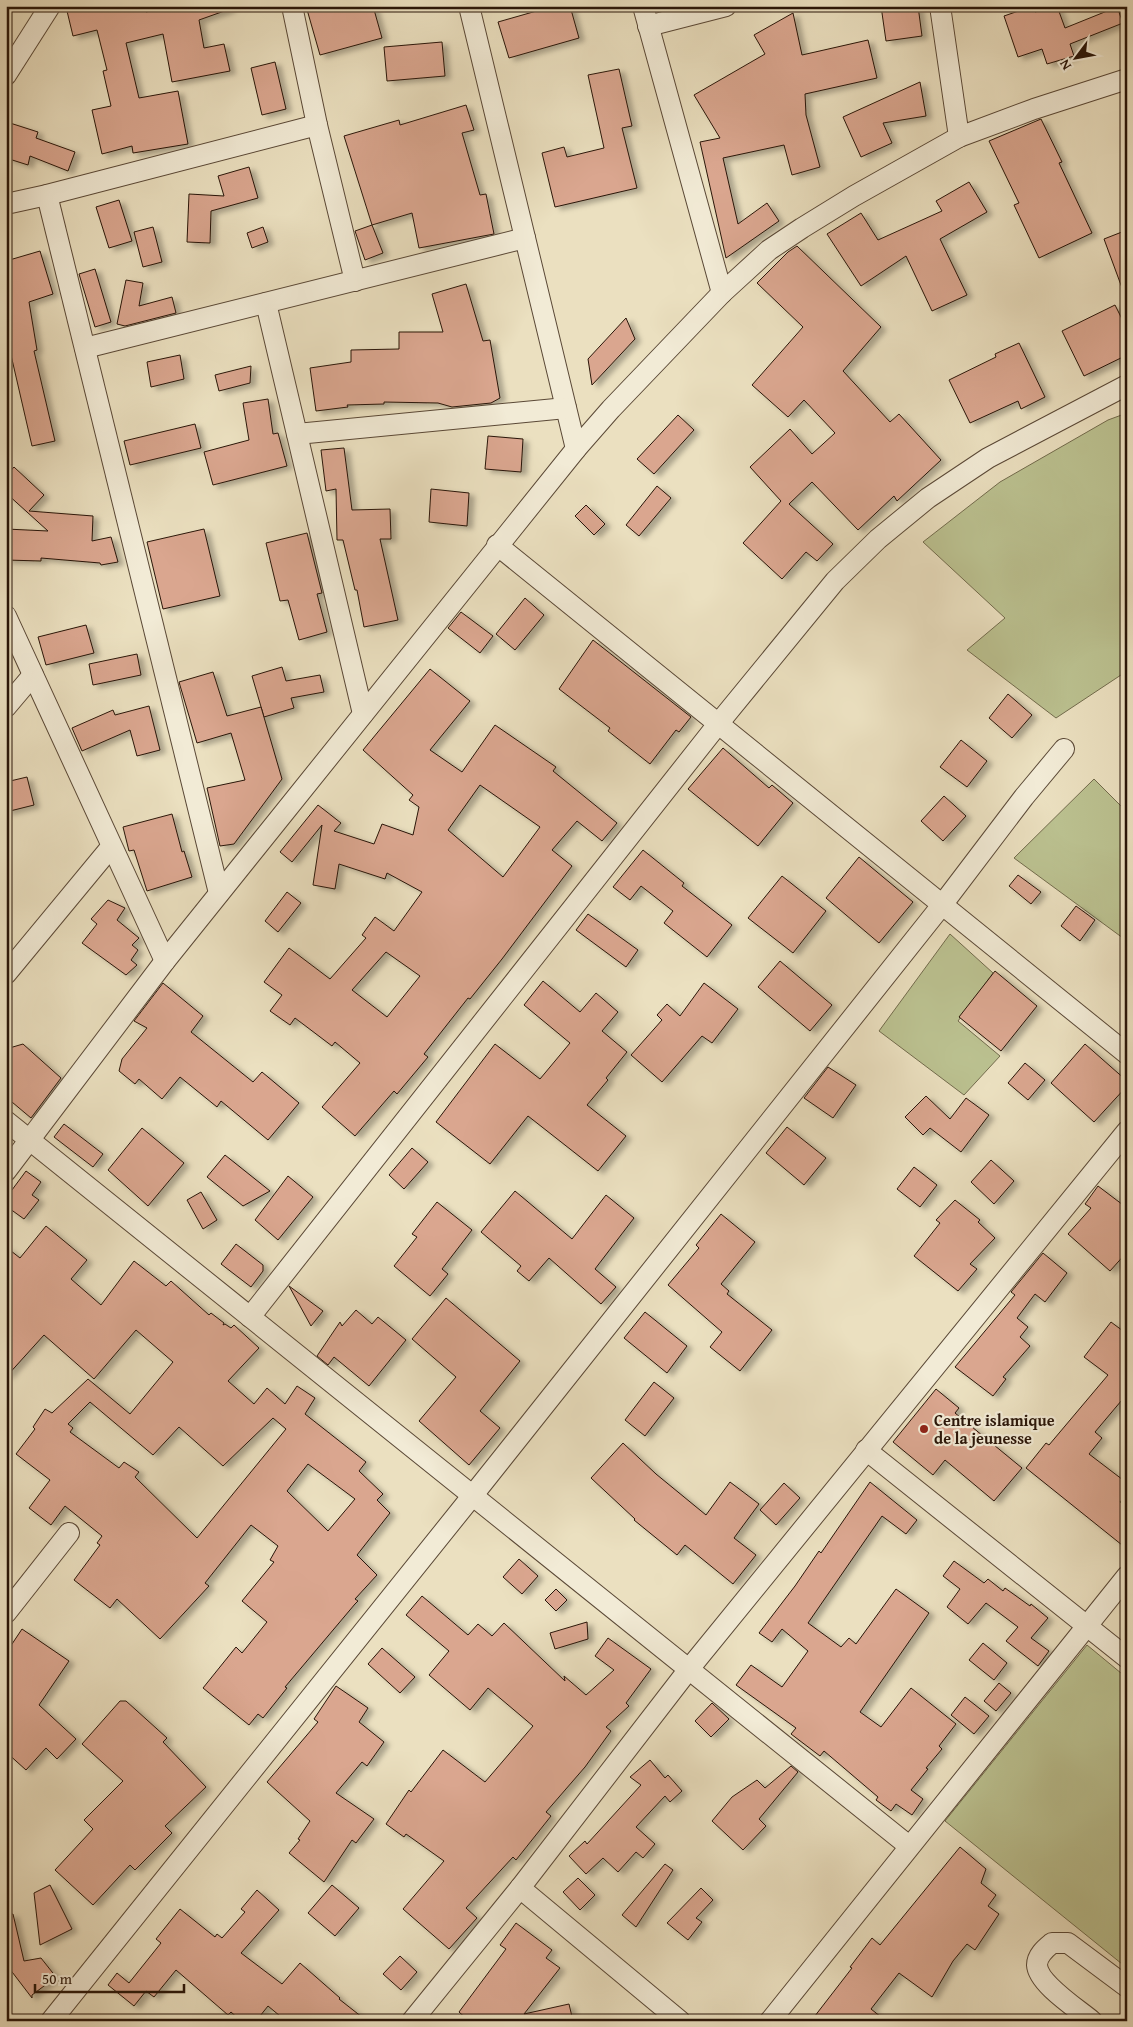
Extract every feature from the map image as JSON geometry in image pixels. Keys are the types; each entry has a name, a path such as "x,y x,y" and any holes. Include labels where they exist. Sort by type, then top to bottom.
{"street":[{"path":"6,75 50,6"},
{"path":"292,6 317,125 355,281"},
{"path":"469,6 576,449"},
{"path":"643,6 722,292"},
{"path":"648,26 726,6"},
{"path":"940,6 959,137"},
{"path":"6,1171 165,962 576,449 611,409 722,292 769,250 802,228 854,196 959,137 1034,109 1127,79"},
{"path":"6,204 317,125"},
{"path":"47,195 220,894"},
{"path":"85,348 525,238"},
{"path":"266,303 363,714"},
{"path":"250,1317 718,724 835,581 878,539 928,498 988,458 1127,385"},
{"path":"297,434 566,408"},
{"path":"497,546 1127,1054"},
{"path":"6,616 165,962"},
{"path":"6,707 33,675"},
{"path":"51,2021 473,1495 942,905 1024,797 1064,749"},
{"path":"6,974 111,847"},
{"path":"6,1121 909,1846"},
{"path":"412,2021 520,1888 690,1669 1127,1131"},
{"path":"866,1450 1127,1658"},
{"path":"6,1613 69,1533"},
{"path":"770,2021 1127,1576"},
{"path":"520,1888 680,2021"},
{"path":"1092,2021 1050,1987 1040,1976 1037,1964 1042,1952 1052,1943 1068,1943 1127,1987"}],"green space":[{"path":"1127,413 1127,671 1056,718 967,650 1005,618 923,542 1000,482 1108,420"},
{"path":"1094,779 1127,812 1127,941 1014,858"},
{"path":"950,934 993,973 958,1021 1000,1056 964,1095 879,1031"},
{"path":"1087,1645 1127,1678 1127,1968 945,1821"}],"building":[{"path":"87,6 144,6 146,12 170,6 229,6 230,9 199,20 204,48 224,44 230,71 172,82 163,34 126,43 139,98 178,91 188,144 133,153 132,146 102,154 92,110 111,106 103,71 107,70 97,30 73,36 67,11"},
{"path":"306,6 373,6 382,38 320,55"},
{"path":"554,6 570,6 579,38 509,58 498,22"},
{"path":"881,6 918,6 922,36 886,41"},
{"path":"1033,6 1035,12 1057,6 1065,28 1117,7 1123,23 1070,44 1074,56 1047,64 1042,49 1018,57 1004,16"},
{"path":"793,13 802,55 868,40 877,78 805,94 806,115 820,167 792,175 784,145 723,158 738,224 767,203 779,221 726,258 700,142 720,138 694,95 765,54 754,35"},
{"path":"442,42 445,76 387,81 384,47"},
{"path":"275,62 286,109 262,115 251,68"},
{"path":"619,69 632,126 622,128 637,188 555,207 542,153 564,147 567,157 604,148 588,75"},
{"path":"920,82 926,116 883,123 892,143 861,157 843,117"},
{"path":"466,105 474,130 462,133 480,195 486,194 494,234 419,248 412,213 372,225 344,136 399,120 400,125"},
{"path":"1041,119 1062,162 1059,163 1092,233 1039,258 1014,205 1019,203 989,141"},
{"path":"10,123 38,132 36,138 75,152 68,171 30,156 28,165 6,158 6,133"},
{"path":"249,167 258,198 211,211 210,243 187,242 189,194 224,196 218,176"},
{"path":"969,182 987,212 940,239 967,295 932,311 906,256 861,286 827,234 861,213 878,240 942,211 936,201"},
{"path":"119,200 132,241 109,248 96,207"},
{"path":"372,225 383,253 365,260 355,231"},
{"path":"153,227 162,262 143,267 134,232"},
{"path":"263,227 268,242 252,248 247,233"},
{"path":"1127,230 1127,296 1125,296 1104,239"},
{"path":"797,246 881,327 843,371 890,422 899,414 941,460 897,501 894,496 858,530 812,482 789,504 833,544 817,561 806,552 782,579 743,543 781,501 750,467 790,429 812,454 835,433 804,400 788,417 752,385 803,327 757,283 788,252"},
{"path":"40,251 53,294 29,302 37,350 34,351 55,441 32,446 11,355 6,356 6,261"},
{"path":"95,269 111,322 95,327 79,274"},
{"path":"126,280 143,283 139,306 172,297 176,313 125,326 117,324"},
{"path":"466,284 483,341 490,340 500,398 491,403 452,407 438,403 384,402 384,404 347,405 348,407 316,411 310,368 351,362 351,350 399,349 399,332 443,332 432,294"},
{"path":"1115,305 1127,329 1127,355 1084,376 1062,331"},
{"path":"626,318 635,339 592,385 588,359"},
{"path":"1019,343 1045,397 1021,409 1018,401 970,423 949,380 996,357 995,354"},
{"path":"180,355 184,379 151,387 147,362"},
{"path":"251,366 250,383 219,391 215,375"},
{"path":"268,399 273,434 278,433 287,466 213,485 204,452 249,440 243,403"},
{"path":"678,415 694,430 654,474 637,459"},
{"path":"195,424 201,448 130,465 124,441"},
{"path":"488,436 523,439 521,472 485,469"},
{"path":"344,448 352,510 390,509 391,539 380,539 398,620 364,627 357,590 355,590 343,540 337,540 336,489 326,491 321,450"},
{"path":"14,467 44,495 29,511 93,516 92,541 111,537 118,562 101,565 100,563 41,558 41,561 6,560 6,529 48,531 6,493 6,476"},
{"path":"657,486 671,498 639,536 626,525"},
{"path":"431,489 469,493 467,526 429,522"},
{"path":"586,505 605,524 594,535 575,516"},
{"path":"204,529 220,596 163,609 147,542"},
{"path":"307,533 322,593 317,594 327,632 299,640 288,600 280,601 266,543"},
{"path":"525,598 544,615 515,650 496,634"},
{"path":"461,612 493,636 480,653 448,628"},
{"path":"86,625 94,653 46,665 38,637"},
{"path":"593,640 691,717 679,732 676,730 650,764 608,731 610,728 559,689"},
{"path":"137,654 141,675 93,685 89,664"},
{"path":"282,667 286,681 320,675 324,692 291,698 294,708 264,717 252,676"},
{"path":"430,669 470,701 430,750 462,772 495,725 556,767 553,771 617,823 602,841 577,821 552,850 572,866 502,959 470,999 468,998 424,1054 428,1057 397,1094 394,1091 355,1136 322,1107 360,1063 335,1042 332,1046 295,1018 290,1025 270,1011 282,995 264,982 289,948 330,979 366,938 362,935 375,917 394,931 422,892 387,873 385,879 339,864 335,889 313,885 322,825 292,862 280,852 318,805 341,823 334,831 374,844 382,824 413,835 419,807 409,800 413,795 363,750","holes":["480,785 540,827 503,877 448,830","386,952 420,976 387,1017 352,990"]},
{"path":"213,672 227,716 261,707 282,779 234,844 220,846 207,788 245,780 231,733 197,743 179,682"},
{"path":"1008,694 1032,715 1012,738 989,718"},
{"path":"149,706 160,750 137,756 130,730 82,751 72,728 113,710 115,715"},
{"path":"961,740 987,761 967,787 940,767"},
{"path":"723,748 769,788 772,785 793,803 758,846 688,789"},
{"path":"27,777 34,805 6,812 6,782"},
{"path":"944,796 966,816 943,841 921,821"},
{"path":"172,814 182,852 184,851 192,877 147,891 134,850 129,851 123,827"},
{"path":"643,850 684,883 682,886 732,925 707,957 664,923 673,911 641,886 630,900 613,887"},
{"path":"859,857 913,902 879,943 826,898"},
{"path":"1018,875 1041,892 1031,904 1009,886"},
{"path":"782,876 826,911 793,953 748,918"},
{"path":"287,892 301,903 278,932 265,921"},
{"path":"108,900 125,908 117,920 139,938 132,945 138,950 131,960 137,965 126,975 82,943 97,924 91,919"},
{"path":"1076,906 1095,920 1080,941 1061,926"},
{"path":"588,914 638,950 626,967 576,930"},
{"path":"780,961 832,1005 810,1031 758,987"},
{"path":"995,971 1037,1006 1001,1051 959,1017"},
{"path":"543,981 580,1012 596,993 618,1012 602,1031 627,1052 606,1078 608,1080 587,1105 626,1136 598,1171 528,1116 490,1164 436,1122 495,1044 540,1079 570,1043 524,1005"},
{"path":"163,983 203,1016 191,1032 253,1082 262,1072 299,1103 268,1140 221,1101 217,1107 180,1077 162,1099 139,1079 135,1084 119,1071 122,1059 147,1028 134,1021"},
{"path":"704,983 738,1009 712,1043 702,1036 662,1082 631,1055 662,1020 657,1015 667,1004 680,1016"},
{"path":"23,1044 61,1078 31,1118 6,1097 6,1049"},
{"path":"1085,1044 1127,1081 1127,1086 1094,1122 1051,1083"},
{"path":"1025,1063 1045,1080 1028,1100 1008,1083"},
{"path":"828,1067 856,1085 833,1118 804,1098"},
{"path":"926,1096 950,1119 966,1098 989,1115 961,1152 930,1128 923,1135 905,1117"},
{"path":"64,1124 103,1154 93,1167 54,1137"},
{"path":"787,1127 826,1158 804,1185 766,1153"},
{"path":"142,1128 184,1163 148,1206 108,1170"},
{"path":"412,1148 428,1162 404,1189 389,1175"},
{"path":"225,1155 270,1191 243,1206 207,1177"},
{"path":"991,1160 1014,1181 994,1204 971,1182"},
{"path":"914,1167 937,1185 920,1207 897,1189"},
{"path":"26,1171 41,1182 32,1195 39,1200 24,1219 6,1206 6,1198"},
{"path":"288,1176 313,1197 278,1240 255,1220"},
{"path":"1098,1186 1127,1208 1127,1252 1110,1271 1068,1234 1091,1208 1085,1204"},
{"path":"515,1191 572,1239 606,1195 634,1218 595,1269 616,1287 601,1304 549,1258 529,1281 517,1271 521,1266 481,1232"},
{"path":"201,1192 217,1220 203,1229 187,1200"},
{"path":"955,1200 980,1220 978,1222 995,1238 970,1264 977,1269 958,1291 914,1256 940,1223 936,1220"},
{"path":"437,1202 472,1230 442,1269 448,1274 430,1296 394,1266 417,1237 412,1234"},
{"path":"721,1214 755,1242 721,1284 729,1291 727,1294 772,1330 740,1371 710,1347 722,1332 668,1285 699,1248 696,1245"},
{"path":"46,1226 87,1260 71,1279 101,1305 134,1261 166,1286 171,1281 209,1315 211,1313 224,1323 223,1325 225,1324 231,1328 234,1325 259,1348 228,1381 254,1404 267,1388 285,1404 297,1386 315,1398 305,1414 366,1462 359,1471 383,1494 377,1500 390,1513 357,1555 377,1575 355,1599 358,1601 285,1687 287,1688 263,1718 258,1714 249,1725 203,1688 236,1647 242,1653 267,1622 242,1601 274,1562 270,1560 278,1546 251,1525 205,1583 209,1586 160,1639 117,1599 110,1608 74,1580 100,1545 97,1543 102,1536 65,1506 51,1525 29,1508 50,1480 16,1454 35,1429 33,1427 45,1409 52,1413 88,1379 130,1414 173,1362 136,1330 94,1379 44,1335 6,1377 6,1247 20,1258","holes":["90,1402 153,1455 179,1427 223,1466 273,1418 286,1429 197,1538 135,1477 139,1472 124,1462 119,1468 70,1432 73,1428 68,1424","308,1464 355,1499 328,1531 287,1491"]},
{"path":"236,1244 263,1265 263,1271 251,1287 221,1264"},
{"path":"1043,1253 1067,1273 1045,1302 1035,1294 1017,1318 1028,1327 1020,1337 1030,1346 1003,1377 1006,1379 993,1396 955,1367 1015,1295 1011,1292"},
{"path":"289,1286 323,1311 311,1326"},
{"path":"446,1298 520,1361 480,1411 500,1428 469,1465 419,1421 456,1377 412,1339"},
{"path":"356,1310 372,1324 378,1317 406,1340 369,1386 334,1357 328,1365 317,1356 340,1322 342,1326"},
{"path":"645,1312 687,1346 667,1373 624,1338"},
{"path":"1111,1322 1127,1334 1127,1394 1095,1432 1102,1438 1089,1454 1127,1483 1127,1494 1120,1502 1127,1508 1127,1549 1026,1468 1046,1443 1049,1445 1108,1375 1084,1357"},
{"path":"654,1382 674,1398 645,1436 625,1420"},
{"path":"936,1389 959,1408 955,1413 1022,1468 994,1501 945,1460 933,1475 893,1442"},
{"path":"623,1443 656,1474 706,1515 730,1482 759,1504 734,1538 756,1555 733,1584 685,1545 677,1555 634,1520 591,1478"},
{"path":"870,1482 917,1520 906,1534 882,1516 808,1623 841,1647 849,1638 856,1644 896,1589 929,1613 860,1712 881,1727 911,1688 956,1724 939,1746 942,1749 911,1790 923,1799 912,1815 896,1804 891,1811 876,1800 878,1797 824,1751 820,1756 791,1734 796,1728 736,1685 751,1665 782,1687 808,1651 782,1629 772,1642 759,1633 819,1551 821,1553"},
{"path":"784,1483 800,1498 776,1525 760,1510"},
{"path":"519,1559 538,1576 522,1594 503,1577"},
{"path":"954,1561 984,1583 988,1579 1003,1591 1005,1588 1030,1606 1031,1604 1048,1618 1031,1638 1049,1651 1038,1666 1006,1641 1018,1627 986,1603 968,1624 947,1607 960,1589 943,1576"},
{"path":"556,1589 567,1600 556,1611 545,1600"},
{"path":"422,1596 468,1635 478,1624 492,1636 504,1623 565,1681 564,1676 586,1695 614,1670 595,1656 608,1638 651,1669 626,1703 629,1706 606,1727 611,1731 585,1767 546,1812 551,1816 516,1860 513,1857 466,1908 477,1918 449,1949 403,1909 444,1861 406,1834 404,1837 386,1824 409,1790 411,1792 443,1750 485,1782 533,1726 488,1688 470,1710 429,1675 449,1651 406,1615"},
{"path":"587,1622 588,1639 555,1649 550,1633"},
{"path":"22,1629 69,1661 39,1705 76,1739 57,1759 46,1748 26,1770 6,1752 6,1653"},
{"path":"983,1643 1007,1663 994,1680 969,1660"},
{"path":"382,1648 415,1677 400,1693 368,1664"},
{"path":"999,1683 1011,1693 996,1711 984,1701"},
{"path":"336,1686 368,1708 359,1722 384,1742 367,1766 362,1762 336,1793 374,1819 356,1843 352,1840 324,1882 289,1853 300,1840 298,1839 310,1821 267,1782 318,1722 314,1719"},
{"path":"965,1697 989,1716 974,1734 951,1715"},
{"path":"120,1701 126,1701 167,1738 163,1742 206,1787 165,1826 172,1833 135,1870 130,1865 93,1905 55,1870 93,1829 84,1820 123,1781 82,1744"},
{"path":"712,1703 729,1719 711,1737 695,1721"},
{"path":"650,1760 665,1778 668,1775 682,1791 670,1802 665,1796 636,1827 655,1844 643,1858 636,1852 618,1872 603,1858 586,1874 569,1856 585,1841 587,1844 641,1785 630,1777"},
{"path":"791,1766 798,1772 759,1819 766,1826 743,1850 712,1821 732,1797 757,1780 765,1788"},
{"path":"960,1847 986,1869 981,1883 996,1895 988,1906 999,1914 975,1950 967,1944 953,1961 932,1997 899,1973 871,2009 886,2021 811,2021 852,1968 850,1967 872,1938 880,1945"},
{"path":"665,1864 673,1870 636,1927 622,1915"},
{"path":"578,1878 595,1895 580,1910 563,1892"},
{"path":"50,1885 72,1929 40,1945 34,1893"},
{"path":"332,1885 359,1908 335,1936 308,1913"},
{"path":"701,1888 713,1900 696,1918 702,1922 688,1940 667,1923"},
{"path":"257,1890 279,1910 241,1953 282,1984 300,1963 339,1999 367,2021 286,2021 268,2006 256,2021 241,2021 231,2012 228,2015 176,1970 154,1997 146,1991 134,2006 108,1985 117,1973 129,1983 161,1943 156,1939 180,1909 215,1937 217,1934 222,1938 245,1912 241,1909"},
{"path":"13,1914 24,1961 41,1958 56,1977 32,1995 32,1998 6,1964 6,1915"},
{"path":"516,1923 552,1950 546,1958 560,1968 524,2014 569,2004 573,2021 523,2021 523,2016 519,2021 469,2021 459,2012 506,1949 500,1945"},
{"path":"400,1956 417,1972 401,1990 383,1974"}],"place":[{"name":"Centre islamique de la jeunesse","path":"924,1429"}]}
